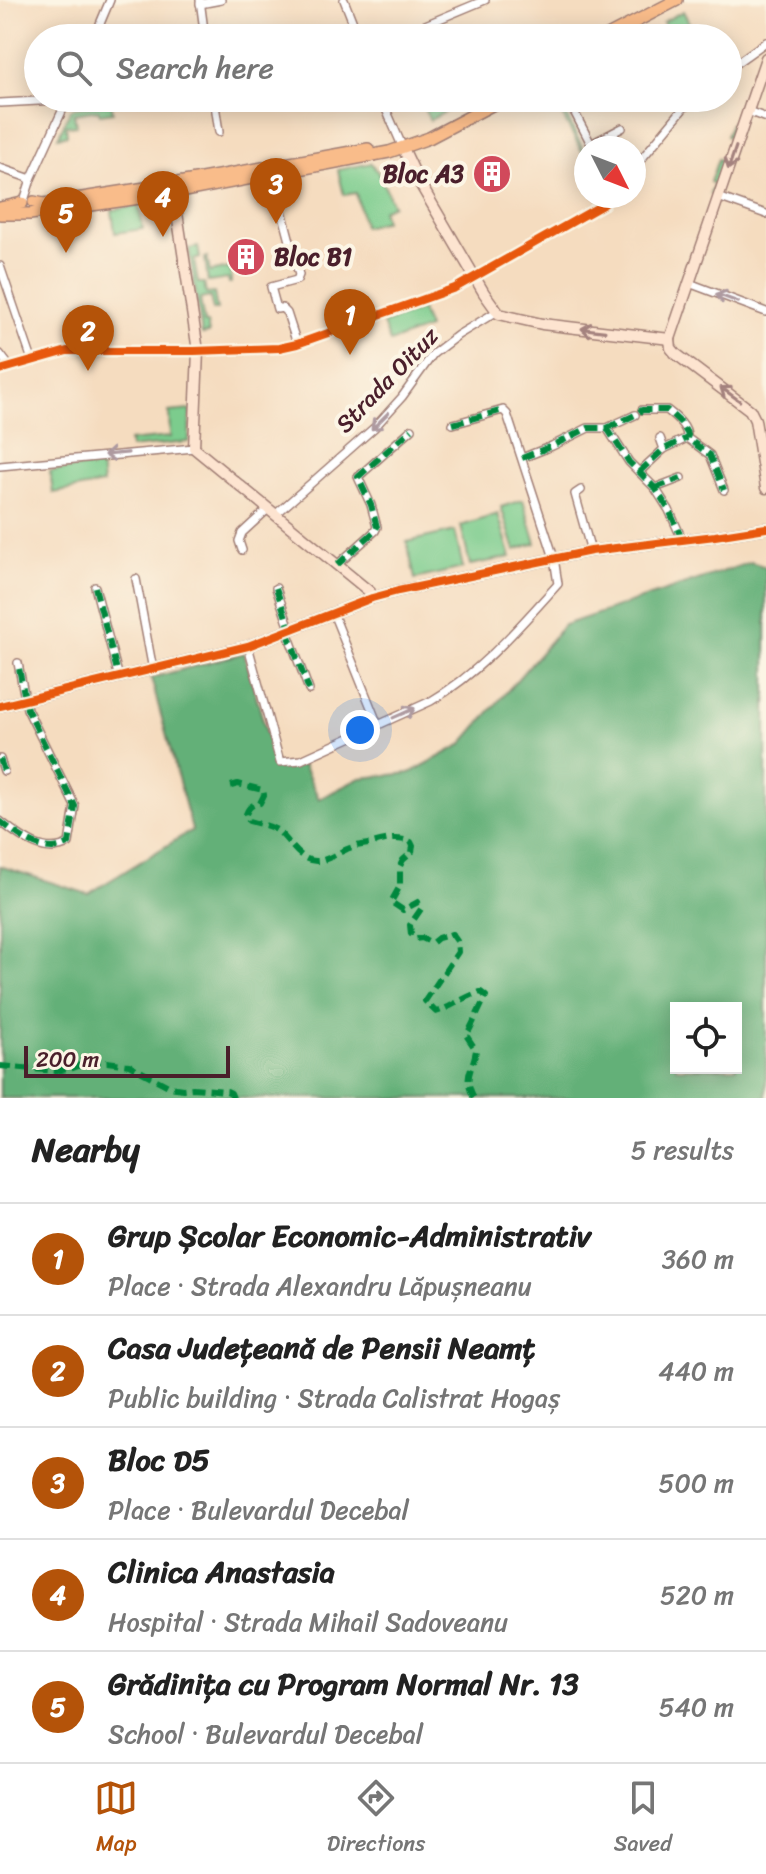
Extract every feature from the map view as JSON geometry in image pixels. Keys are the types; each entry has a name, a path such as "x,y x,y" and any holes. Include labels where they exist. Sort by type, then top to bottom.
{"main road":[{"path":"631,24 677,0"},
{"path":"642,24 687,0"},
{"path":"0,214 28,206 402,145 464,112"},
{"path":"0,208 174,193 288,172 429,138 478,112"}],"street":[{"path":"100,24 110,0"},
{"path":"203,24 200,2 221,0"},
{"path":"344,0 353,24"},
{"path":"424,24 482,1"},
{"path":"742,59 766,42"},
{"path":"766,58 670,339 671,348 676,354 750,410 755,420 766,488"},
{"path":"0,103 24,102"},
{"path":"748,111 766,118"},
{"path":"28,206 29,183 61,112"},
{"path":"216,112 219,132"},
{"path":"387,112 418,180 496,312 542,324 670,339"},
{"path":"574,112 593,143 622,128"},
{"path":"646,154 680,112"},
{"path":"0,168 29,183"},
{"path":"288,172 292,196 281,207 299,275 297,280 271,287 277,309 282,308 287,313 297,344"},
{"path":"174,193 198,351 194,448"},
{"path":"718,197 766,214"},
{"path":"0,370 67,351 198,351 279,348 297,344 455,288 597,208"},
{"path":"0,266 32,360"},
{"path":"689,283 766,312"},
{"name":"Strada Oituz","path":"242,550 239,541 242,533 375,427 402,397 433,354 496,312"},
{"path":"0,354 10,367"},
{"path":"248,646 280,762 301,760 431,701 477,668 508,639 558,584 554,558 507,414 503,410 453,424"},
{"path":"522,458 588,428 607,428 639,413 667,410 687,430 687,438"},
{"path":"607,428 629,462 655,488 682,539"},
{"path":"337,565 377,527 358,477 412,429"},
{"path":"660,438 664,449"},
{"path":"639,472 664,449 687,438"},
{"path":"687,438 710,455 724,490"},
{"path":"0,466 194,448 370,592 372,598"},
{"path":"655,488 681,478"},
{"path":"581,490 575,494 591,551"},
{"path":"0,706 248,646 372,598 591,551 766,528"},
{"path":"136,579 153,670"},
{"path":"95,587 119,678"},
{"path":"276,588 309,690"},
{"path":"333,613 378,725"},
{"path":"0,821 31,843 63,847 69,843 75,806 24,702 18,663"},
{"path":"0,759 4,771"}],"green space":[{"path":"683,11 690,24 664,24"},
{"path":"70,112 86,112 74,114 76,125 66,126 67,135 58,137"},
{"path":"426,112 445,112 430,120"},
{"path":"560,112 564,112 577,136 574,137"},
{"path":"731,123 739,127 715,195 710,194 714,184 710,182 730,138 726,136"},
{"path":"371,163 393,205 382,210 385,221 364,227 356,193 344,195 338,170"},
{"path":"139,206 143,229 115,233 112,210"},
{"path":"198,247 200,258 194,260 198,283 204,283 206,294 214,293 217,310 213,310 210,297 200,299 209,333 202,334 189,249"},
{"path":"207,257 210,272 231,270 231,283 228,279 208,282"},
{"path":"421,310 428,328 390,342 383,324"},
{"path":"190,410 189,441 130,448 129,441 170,437 169,412"},
{"path":"101,465 103,484 53,493 50,471"},
{"path":"523,500 536,543 515,550 501,507"},
{"path":"498,514 511,557 470,565 461,526"},
{"path":"455,531 463,568 415,579 407,542"},
{"path":"751,562 766,567 766,1098 0,1098 0,866 88,894 192,830 151,678 244,653 276,766 303,765 319,799 360,778 410,773 461,745 564,625"}],"marked path":[{"path":"453,424 503,410"},
{"path":"607,428 642,410 667,410 681,423 687,438 710,455 724,490"},
{"path":"522,458 588,428 607,428 629,462 655,488 682,539"},
{"path":"337,565 377,527 358,477 412,429"},
{"path":"639,472 664,449 687,438"},
{"path":"655,488 681,478"},
{"path":"95,587 119,678"},
{"path":"276,588 290,629"},
{"path":"287,631 309,690"},
{"path":"0,821 32,843 60,847 69,843 75,806 27,709 18,663"},
{"path":"0,759 4,771"},
{"path":"231,786 238,784 263,790 260,803 247,811 249,821 278,831 310,860 323,860 351,848 385,840 411,842 412,852 400,866 400,886 391,902 403,910 418,902 421,909 410,925 411,934 416,939 422,938 432,943 452,934 457,941 458,952 425,1001 436,1012 481,992 486,996 466,1035 476,1050 469,1078 474,1098"},
{"path":"0,1066 56,1071 85,1063 129,1065 170,1087 227,1091 233,1098"}],"cycle path":[{"path":"0,370 67,351 194,351 279,348 297,344 455,288 597,208"},
{"path":"0,706 248,646 398,591 591,551 766,528"}],"place":[{"name":"Bloc A3","path":"492,174"},
{"name":"Bloc D5","path":"276,224"},
{"name":"Clinica Anastasia","path":"163,237"},
{"name":"Grădinița cu Program Normal Nr. 13","path":"66,253"},
{"name":"Bloc B1","path":"246,257"},
{"name":"Grup Școlar Economic-Administrativ","path":"350,355"},
{"name":"Casa Județeană de Pensii Neamț","path":"88,371"}]}
